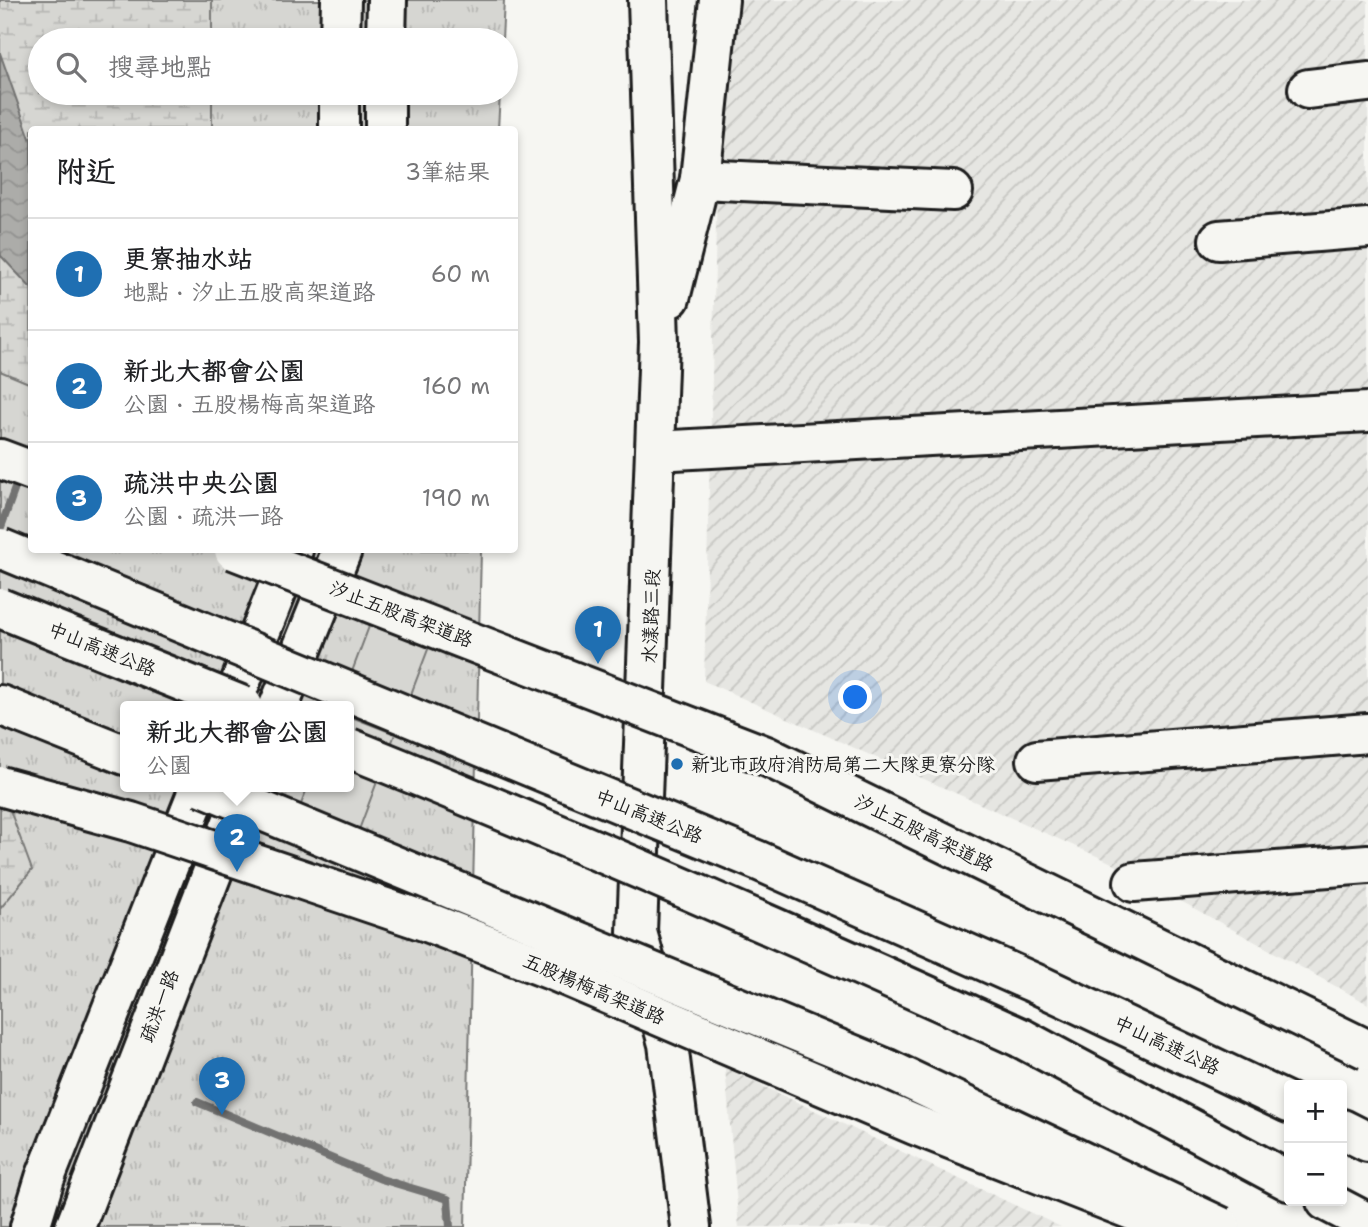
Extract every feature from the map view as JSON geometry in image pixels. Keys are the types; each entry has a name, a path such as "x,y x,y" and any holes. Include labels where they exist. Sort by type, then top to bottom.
{"main road":[{"path":"340,28 341,0"},
{"path":"386,28 387,0"},
{"name":"水漾路三段","path":"648,0 659,342 637,932 668,1044 691,1227"},
{"path":"659,342 700,179 719,0"},
{"path":"1308,89 1368,82"},
{"path":"339,105 339,126"},
{"path":"385,105 385,126"},
{"path":"700,179 953,191"},
{"path":"1219,240 1368,228"},
{"path":"656,451 1368,412"},
{"path":"0,459 28,470"},
{"name":"中山高速公路","path":"0,548 759,861 1041,986 1284,1101"},
{"name":"汐止五股高架道路","path":"242,553 766,756 1368,1050"},
{"path":"233,701 292,553"},
{"path":"281,701 341,553"},
{"name":"中山高速公路","path":"0,608 231,701"},
{"path":"0,705 120,753"},
{"path":"1037,760 1368,733"},
{"path":"354,750 511,813 784,931 1021,1038 1284,1178"},
{"name":"五股楊梅高架道路","path":"0,786 131,821 430,923 554,971 915,1125 1175,1227"},
{"path":"30,1227 45,1178 199,792"},
{"path":"216,792 886,1068 1221,1227"},
{"name":"疏洪一路","path":"75,1227 244,792"},
{"path":"1134,882 1368,864"},
{"path":"1347,1132 1368,1142"},
{"path":"1336,1206 1368,1223"}],"shaded area":[{"path":"722,0 1368,0 1368,1004 1108,861 704,681"},
{"path":"725,1068 1061,1227 739,1227"}],"green space":[{"path":"0,0 504,0 503,28 28,28 28,105 499,105 498,126 28,126 28,553 481,553 465,1227 0,1227"},
{"path":"0,0 212,0 212,28 28,28 28,105 212,105 212,126 28,126 28,383 0,371"},
{"path":"382,592 441,615 400,723 354,706 354,701 341,701"},
{"path":"354,718 395,734 354,843 295,820 306,792 354,792"},
{"path":"0,783 32,870 0,909"}],"water":[{"path":"0,53 28,132 28,285 1,256"}],"waterway":[{"path":"26,458 28,453"},
{"path":"0,530 19,477"},
{"path":"197,1102 381,1179 448,1199 450,1227"}],"place":[{"name":"更寮抽水站","path":"598,664"},
{"name":"新北市政府消防局第二大隊更寮分隊","path":"677,764"},
{"name":"新北大都會公園","path":"237,872"},
{"name":"疏洪中央公園","path":"222,1115"}]}
